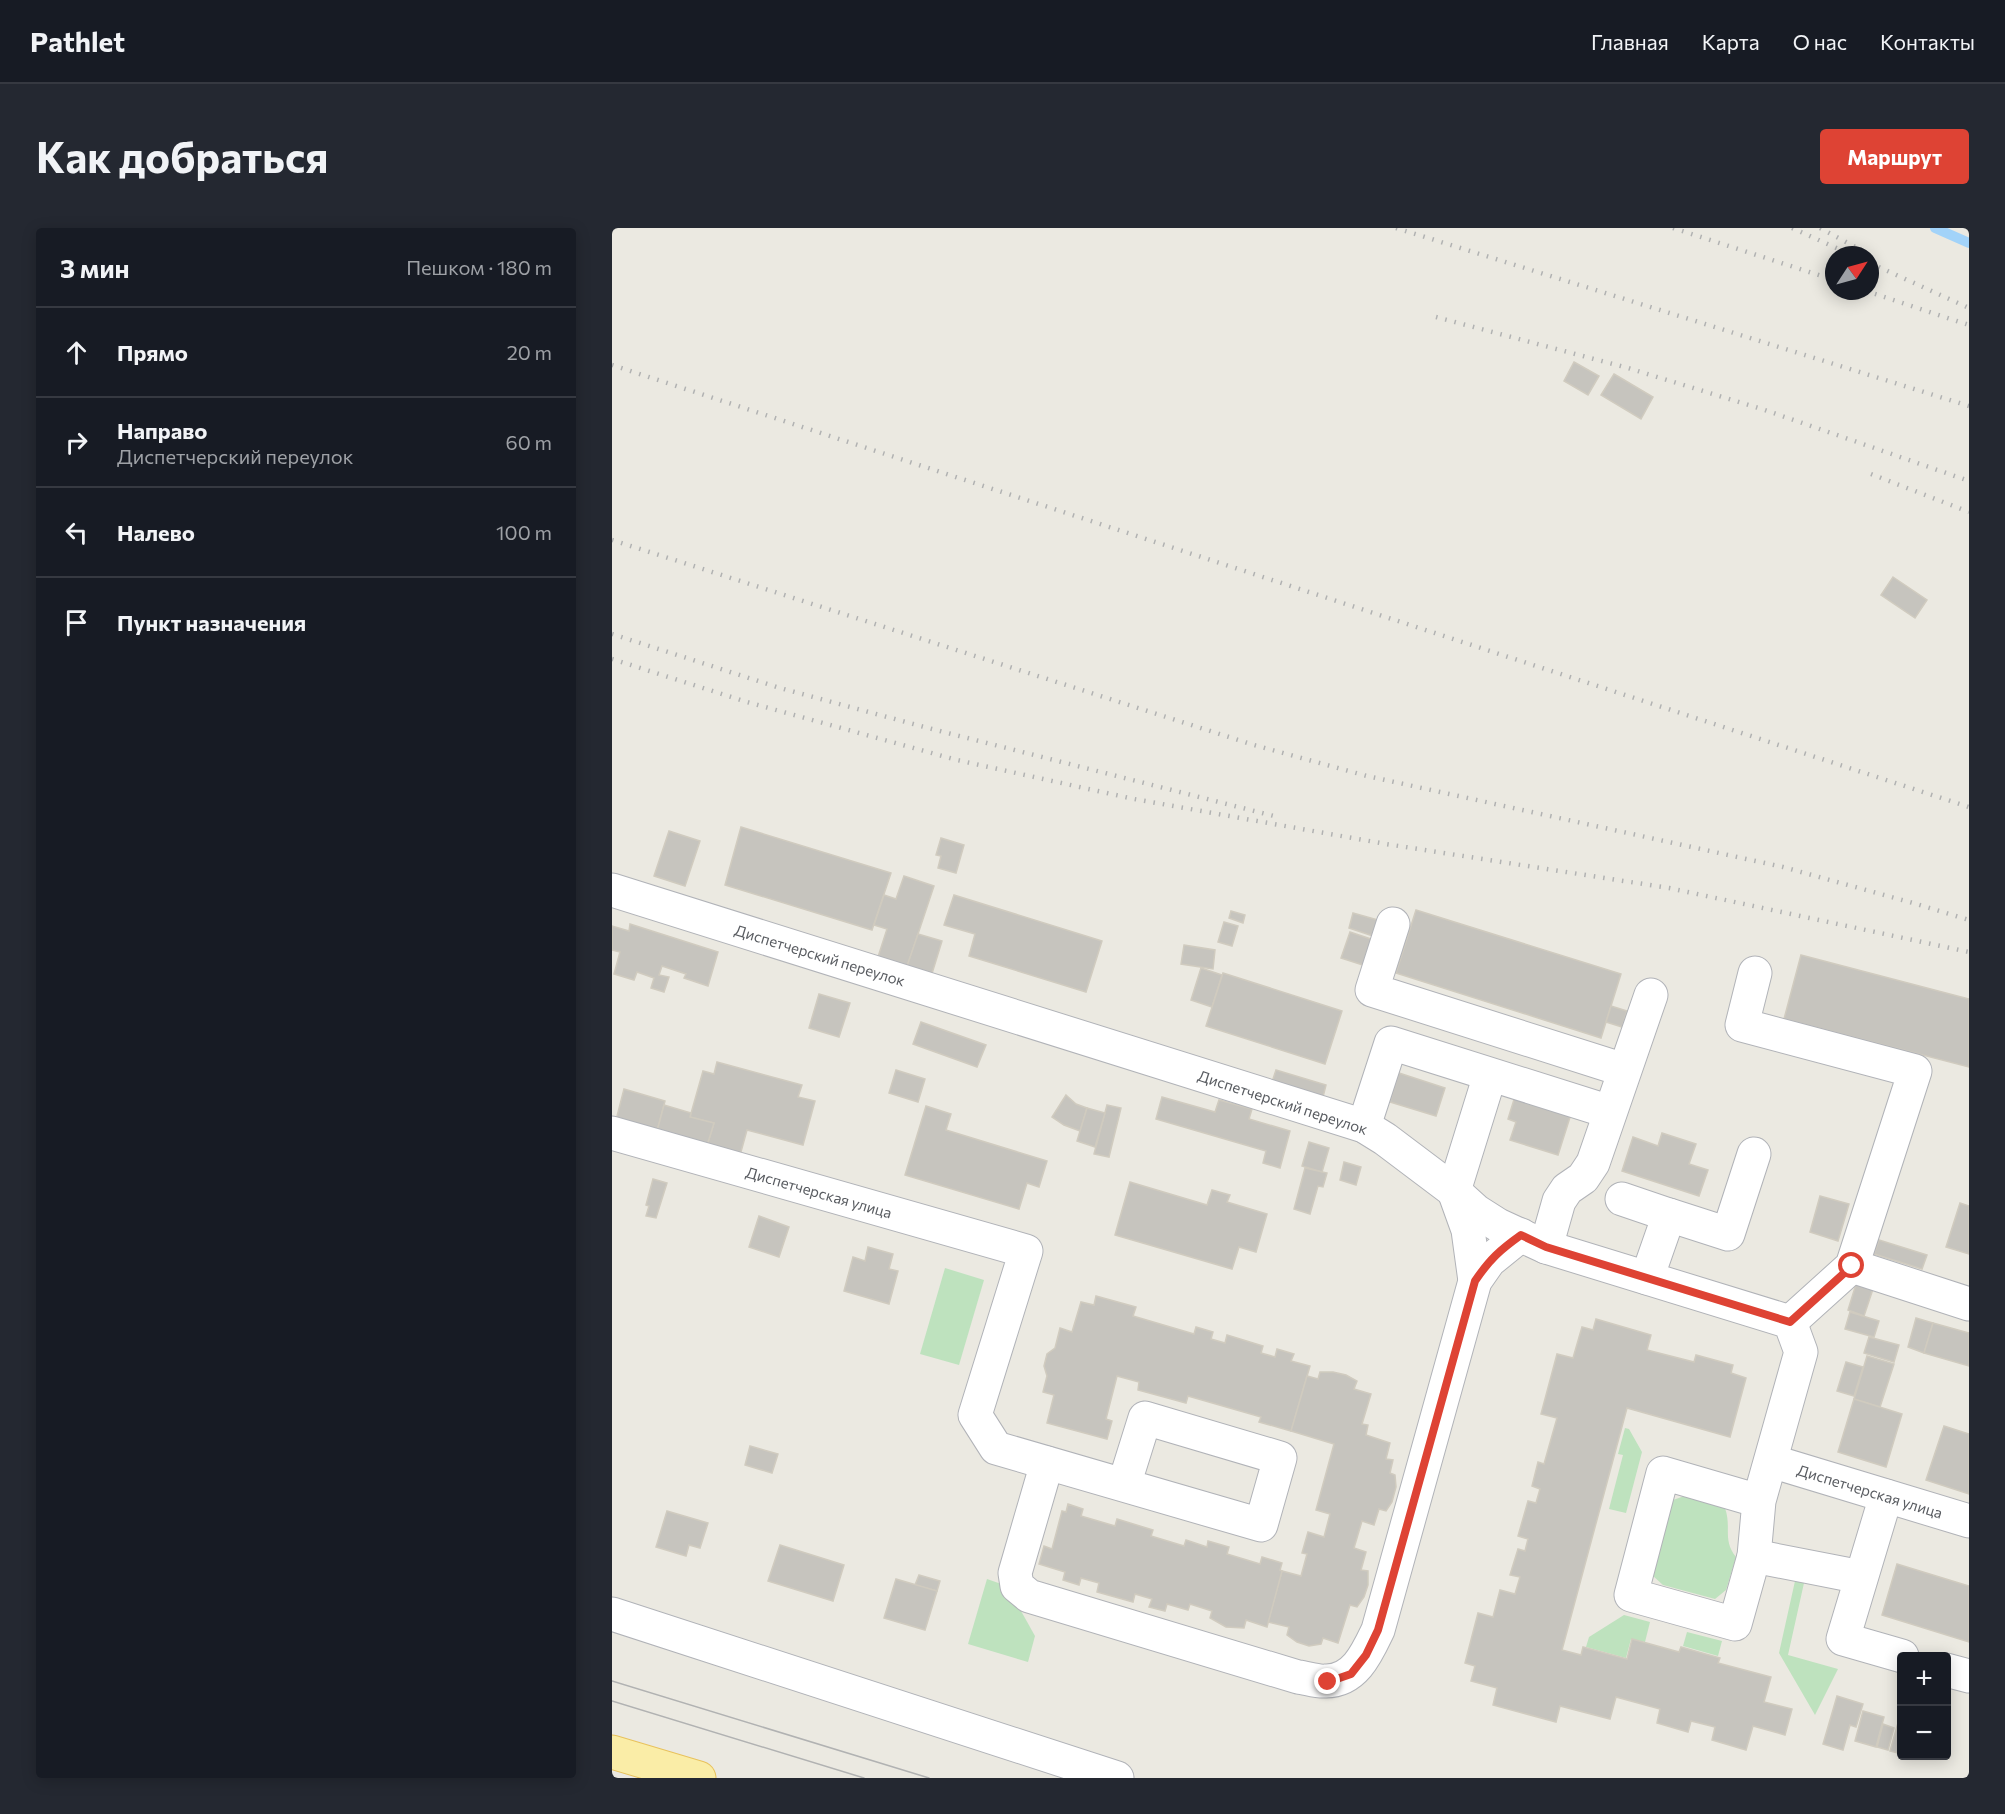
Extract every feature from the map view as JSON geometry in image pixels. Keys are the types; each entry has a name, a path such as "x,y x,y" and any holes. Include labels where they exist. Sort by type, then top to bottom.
{"main road":[{"path":"612,1752 699,1778"}],"street":[{"name":"Диспетчерский переулок","path":"612,890 1364,1126 1454,1191 1476,1211 1533,1241 1790,1322"},
{"path":"1394,924 1372,990 1624,1070"},
{"path":"1755,973 1742,1025 1915,1071 1852,1266 1790,1322 1801,1352 1759,1501 1754,1556 1735,1624 1630,1595 1663,1473 1759,1501"},
{"path":"1124,1485 1145,1418 1280,1458 1261,1525 1047,1463 1015,1573 1017,1586 1029,1596 1298,1677 1328,1682 1351,1674 1366,1655 1378,1630 1475,1281 1489,1261 1533,1241 1567,1189 1583,1178 1593,1163 1651,995"},
{"path":"1364,1126 1391,1043 1610,1112"},
{"path":"1475,1281 1468,1230 1454,1191 1490,1075"},
{"name":"Диспетчерская улица","path":"612,1133 1026,1251 975,1415 996,1448 1047,1463"},
{"path":"1622,1199 1728,1234 1754,1154"},
{"path":"1647,1278 1669,1215"},
{"path":"1852,1266 1969,1304"},
{"name":"Диспетчерская улица","path":"1771,1461 1969,1521"},
{"path":"1886,1496 1843,1639 1897,1655"},
{"path":"1754,1556 1861,1577"},
{"path":"612,1614 1118,1778"},
{"path":"1951,1671 1969,1676"}],"green space":[{"path":"945,1268 984,1280 959,1365 920,1354"},
{"path":"1625,1428 1629,1429 1642,1452 1626,1513 1609,1509 1623,1455 1618,1454"},
{"path":"1690,1494 1725,1508 1727,1515 1729,1545 1736,1557 1726,1590 1715,1599 1663,1585 1652,1575 1662,1516 1673,1500"},
{"path":"1797,1572 1806,1574 1788,1655 1838,1669 1815,1715 1779,1653"},
{"path":"987,1579 1007,1586 1035,1636 1028,1662 968,1644"},
{"path":"1624,1615 1650,1622 1645,1642 1631,1639 1626,1658 1586,1647 1589,1637"},
{"path":"1687,1632 1722,1641 1718,1656 1683,1646"}],"building":[{"path":"1574,362 1599,376 1588,395 1564,381"},
{"path":"1614,374 1653,397 1641,419 1601,395"},
{"path":"1893,577 1927,600 1915,618 1881,595"},
{"path":"741,827 891,873 872,930 725,885"},
{"path":"669,831 700,841 685,886 654,876"},
{"path":"941,838 964,845 956,873 938,868 941,856 936,855"},
{"path":"904,876 934,886 906,970 877,960 887,929 874,925 884,895 896,899"},
{"path":"954,895 1102,941 1086,992 969,956 975,934 944,925"},
{"path":"1416,910 1621,974 1601,1038 1396,973"},
{"path":"1231,911 1245,915 1243,923 1229,918"},
{"path":"1353,913 1378,920 1373,936 1349,928"},
{"path":"1224,922 1238,926 1232,946 1218,942"},
{"path":"630,924 718,952 708,986 684,978 686,974 662,966 659,975 669,977 664,992 651,988 654,978 637,972 634,980 614,974 620,952 612,950 612,926 629,931"},
{"path":"1350,932 1374,940 1366,966 1341,958"},
{"path":"918,934 942,941 930,980 905,972"},
{"path":"1184,945 1215,950 1213,969 1181,964"},
{"path":"1801,955 1969,999 1969,1067 1784,1019"},
{"path":"1201,968 1222,975 1212,1007 1191,1000"},
{"path":"1223,973 1342,1011 1325,1064 1206,1026"},
{"path":"819,994 850,1003 839,1037 809,1028"},
{"path":"1611,1006 1627,1011 1622,1027 1606,1022"},
{"path":"921,1022 986,1045 977,1067 913,1044"},
{"path":"717,1062 802,1085 798,1097 815,1101 803,1145 747,1130 739,1159 706,1149 714,1123 690,1117 703,1071 714,1074"},
{"path":"896,1070 925,1079 918,1102 889,1093"},
{"path":"1276,1070 1326,1085 1323,1097 1272,1082"},
{"path":"1399,1073 1445,1088 1436,1116 1390,1102"},
{"path":"624,1089 665,1101 656,1135 615,1124"},
{"path":"1516,1093 1572,1111 1558,1155 1510,1140 1516,1122 1508,1119"},
{"path":"1066,1095 1076,1104 1087,1108 1080,1131 1052,1117"},
{"path":"1162,1097 1215,1112 1219,1100 1252,1109 1249,1119 1290,1131 1280,1168 1263,1163 1266,1151 1156,1119"},
{"path":"664,1105 691,1113 690,1117 714,1123 706,1149 656,1135"},
{"path":"1107,1105 1121,1108 1109,1157 1094,1154"},
{"path":"926,1106 951,1114 946,1130 1047,1161 1039,1187 1027,1183 1019,1209 905,1175"},
{"path":"1087,1108 1105,1113 1095,1147 1077,1141"},
{"path":"1662,1133 1696,1144 1689,1164 1708,1170 1699,1196 1622,1171 1633,1137 1658,1146"},
{"path":"1309,1142 1329,1148 1322,1172 1302,1166"},
{"path":"1344,1162 1361,1167 1356,1185 1340,1180"},
{"path":"1305,1168 1327,1173 1323,1187 1318,1186 1310,1214 1294,1209"},
{"path":"653,1179 667,1183 656,1218 646,1216 649,1206 646,1205"},
{"path":"1130,1182 1207,1205 1212,1190 1230,1195 1227,1202 1267,1214 1256,1252 1239,1247 1232,1269 1115,1235"},
{"path":"1820,1196 1849,1204 1838,1241 1810,1232"},
{"path":"1960,1203 1969,1206 1969,1254 1946,1247"},
{"path":"759,1216 789,1227 779,1257 749,1247"},
{"path":"1879,1240 1927,1255 1922,1269 1874,1254"},
{"path":"868,1247 893,1254 889,1269 898,1271 889,1304 844,1291 853,1257 865,1261"},
{"path":"1857,1281 1874,1286 1864,1316 1848,1310"},
{"path":"1096,1296 1136,1307 1133,1316 1194,1334 1196,1327 1213,1332 1211,1339 1225,1343 1227,1335 1263,1346 1261,1353 1275,1357 1277,1349 1294,1354 1291,1361 1310,1366 1291,1431 1259,1422 1261,1417 1188,1396 1186,1403 1138,1390 1139,1382 1117,1376 1106,1419 1112,1421 1107,1439 1047,1423 1054,1395 1043,1392 1047,1376 1044,1366 1047,1354 1055,1348 1060,1328 1072,1332 1081,1302 1094,1305"},
{"path":"1850,1312 1879,1321 1874,1337 1845,1329"},
{"path":"1916,1318 1933,1323 1924,1353 1908,1347"},
{"path":"1596,1319 1651,1335 1647,1350 1694,1362 1696,1355 1733,1365 1731,1373 1746,1378 1730,1437 1627,1408 1562,1650 1581,1655 1583,1647 1627,1659 1632,1639 1679,1652 1681,1647 1720,1658 1718,1663 1771,1677 1764,1702 1792,1709 1785,1735 1753,1726 1746,1750 1712,1740 1715,1727 1691,1721 1688,1732 1657,1723 1660,1709 1616,1697 1610,1719 1560,1706 1556,1722 1493,1705 1497,1688 1471,1681 1475,1666 1465,1663 1478,1613 1493,1617 1500,1590 1515,1594 1520,1577 1510,1575 1518,1549 1525,1551 1528,1539 1518,1536 1528,1501 1536,1503 1540,1489 1532,1486 1538,1462 1544,1464 1557,1418 1541,1414 1557,1354 1573,1358 1582,1327 1593,1330"},
{"path":"1933,1323 1969,1333 1969,1366 1924,1353"},
{"path":"1869,1337 1899,1345 1894,1362 1864,1353"},
{"path":"1867,1356 1894,1364 1880,1407 1854,1399"},
{"path":"1846,1362 1863,1367 1854,1396 1837,1391"},
{"path":"1320,1372 1346,1375 1357,1381 1354,1389 1371,1394 1362,1424 1368,1425 1366,1435 1390,1443 1386,1459 1393,1460 1390,1473 1395,1475 1396,1487 1392,1502 1386,1511 1379,1509 1374,1525 1362,1521 1354,1548 1366,1552 1361,1570 1368,1571 1368,1585 1364,1597 1357,1607 1350,1605 1338,1643 1323,1638 1321,1644 1309,1646 1287,1635 1289,1627 1268,1622 1282,1571 1301,1576 1307,1554 1302,1553 1308,1532 1324,1537 1330,1514 1316,1510 1334,1444 1291,1431 1307,1376 1318,1379"},
{"path":"1854,1399 1902,1414 1886,1467 1838,1452"},
{"path":"1944,1426 1969,1434 1969,1494 1926,1480"},
{"path":"750,1446 778,1454 772,1473 745,1465"},
{"path":"1068,1504 1083,1509 1081,1516 1115,1526 1117,1519 1153,1530 1151,1536 1184,1546 1186,1540 1207,1547 1208,1541 1229,1547 1227,1554 1260,1564 1262,1557 1282,1563 1280,1570 1282,1571 1267,1627 1246,1620 1244,1628 1226,1627 1210,1618 1212,1611 1190,1604 1188,1610 1167,1604 1165,1611 1149,1607 1152,1599 1135,1594 1133,1602 1097,1592 1099,1583 1081,1578 1079,1585 1063,1580 1065,1572 1039,1564 1044,1546 1052,1549 1062,1511 1066,1512"},
{"path":"667,1511 708,1523 700,1548 689,1545 686,1556 656,1547"},
{"path":"780,1545 844,1565 833,1601 768,1581"},
{"path":"1897,1564 1969,1586 1969,1642 1882,1615"},
{"path":"919,1575 940,1581 937,1591 915,1585"},
{"path":"896,1579 937,1591 925,1630 884,1618"},
{"path":"1837,1696 1863,1704 1856,1727 1850,1725 1843,1750 1823,1744"},
{"path":"1863,1711 1884,1717 1876,1747 1855,1741"},
{"path":"1883,1724 1894,1728 1888,1750 1877,1747"},
{"path":"1897,1726 1897,1753 1890,1751"}],"waterway":[{"path":"1935,228 1969,243"}],"tram line":[{"path":"612,1681 929,1778"},
{"path":"612,1701 864,1778"}],"railway":[{"path":"1396,228 1969,406"},
{"path":"1673,228 1825,277"},
{"path":"1792,228 1832,246"},
{"path":"1820,228 1853,246"},
{"path":"1879,267 1969,308"},
{"path":"1879,295 1969,325"},
{"path":"1436,317 1628,368 1765,410 1969,481"},
{"path":"612,365 1969,807"},
{"path":"1871,474 1969,512"},
{"path":"612,540 1254,745 1367,776 1783,867 1969,920"},
{"path":"612,634 780,688 1274,816"},
{"path":"612,659 747,702 957,760 1134,799 1386,844 1669,888 1969,952"}],"route":[{"path":"1328,1682 1351,1674 1366,1655 1378,1630 1475,1281 1489,1261 1502,1249 1521,1235 1546,1247 1790,1322 1852,1266"}]}
